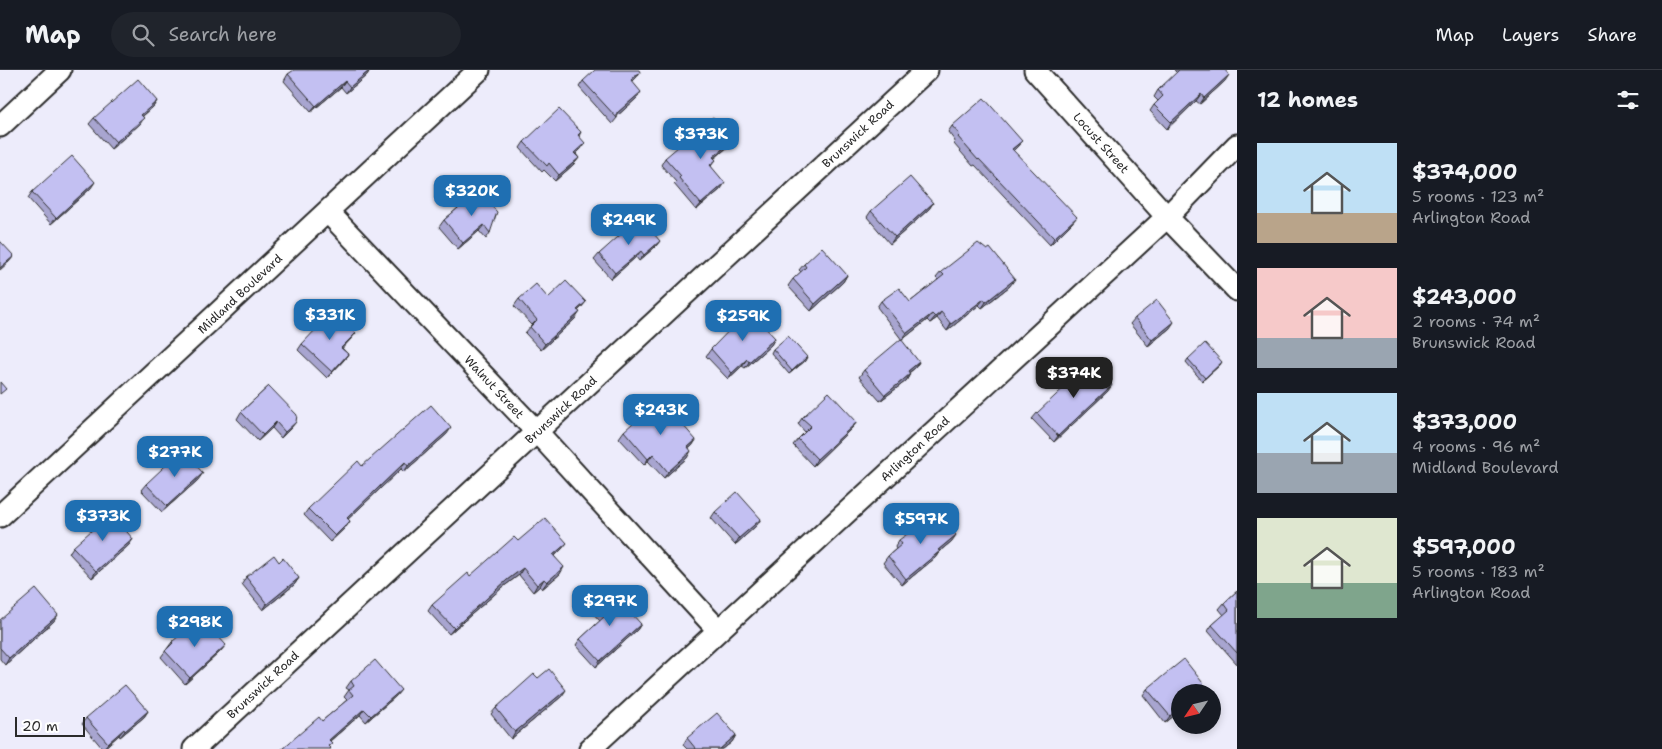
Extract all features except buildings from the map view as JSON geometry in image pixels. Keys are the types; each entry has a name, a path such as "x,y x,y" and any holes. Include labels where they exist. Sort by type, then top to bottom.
{"street":[{"path":"0,126 60,70"},
{"name":"Midland Boulevard","path":"0,516 479,70"},
{"name":"Brunswick Road","path":"194,749 927,70"},
{"name":"Locust Street","path":"1035,70 1167,217 1237,290"},
{"name":"Arlington Road","path":"590,749 1167,217 1237,145"},
{"name":"Walnut Street","path":"328,212 537,432 718,630"}]}
